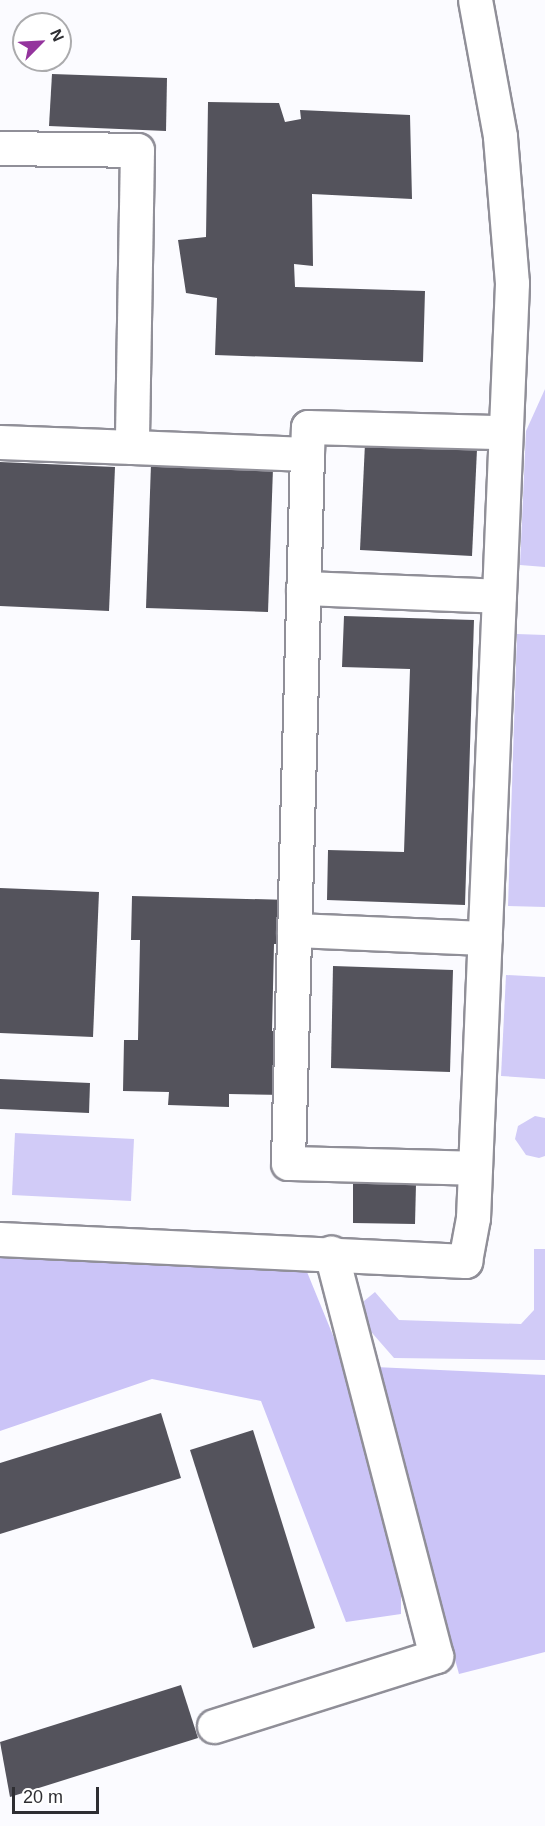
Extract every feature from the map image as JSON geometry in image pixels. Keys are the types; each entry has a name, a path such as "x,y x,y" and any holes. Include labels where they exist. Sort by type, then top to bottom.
{"lane":[{"path":"0,1239 332,1252 465,1261 475,1168 512,283 508,209 475,0"},
{"path":"0,148 137,150 132,447"},
{"path":"475,1168 288,1163 308,427 506,432"},
{"path":"0,442 307,454"},
{"path":"303,588 499,596"},
{"path":"294,930 485,938"},
{"path":"214,1726 436,1656 332,1252"}],"shaded area":[{"path":"545,389 545,567 520,565 526,431"},
{"path":"517,634 545,635 545,907 508,906"},
{"path":"506,975 545,977 545,1079 501,1076"},
{"path":"535,1116 545,1118 545,1156 539,1158 526,1155 515,1139 518,1126"},
{"path":"15,1133 134,1139 131,1201 12,1195"},
{"path":"534,1249 545,1249 545,1360 394,1358 366,1326 364,1301 375,1292 399,1320 521,1324 534,1310"},
{"path":"0,1254 305,1267 341,1355 401,1588 401,1614 346,1622 261,1401 152,1379 0,1431"},
{"path":"375,1367 545,1375 545,1652 459,1674"}],"building":[{"path":"52,74 167,78 166,131 49,126"},
{"path":"208,102 279,103 285,122 301,119 300,110 410,115 412,199 312,194 313,266 294,264 295,287 425,291 423,362 215,355 217,298 186,293 178,240 206,237"},
{"path":"365,443 477,449 472,556 360,550"},
{"path":"0,462 115,467 109,611 0,606"},
{"path":"151,464 273,468 268,612 146,608"},
{"path":"344,616 474,620 465,905 327,900 328,850 404,852 410,669 342,667"},
{"path":"0,888 99,892 93,1037 0,1033"},
{"path":"132,896 290,900 289,944 274,944 272,1031 286,1032 285,1095 229,1094 229,1107 168,1105 169,1092 123,1091 124,1040 138,1040 140,940 131,940"},
{"path":"333,966 453,970 450,1072 331,1068"},
{"path":"0,1079 90,1083 89,1113 0,1109"},
{"path":"353,1183 416,1184 415,1224 353,1223"},
{"path":"161,1413 181,1478 0,1534 0,1463"},
{"path":"253,1430 315,1628 253,1648 190,1450"},
{"path":"181,1685 198,1738 10,1797 0,1742"}]}
